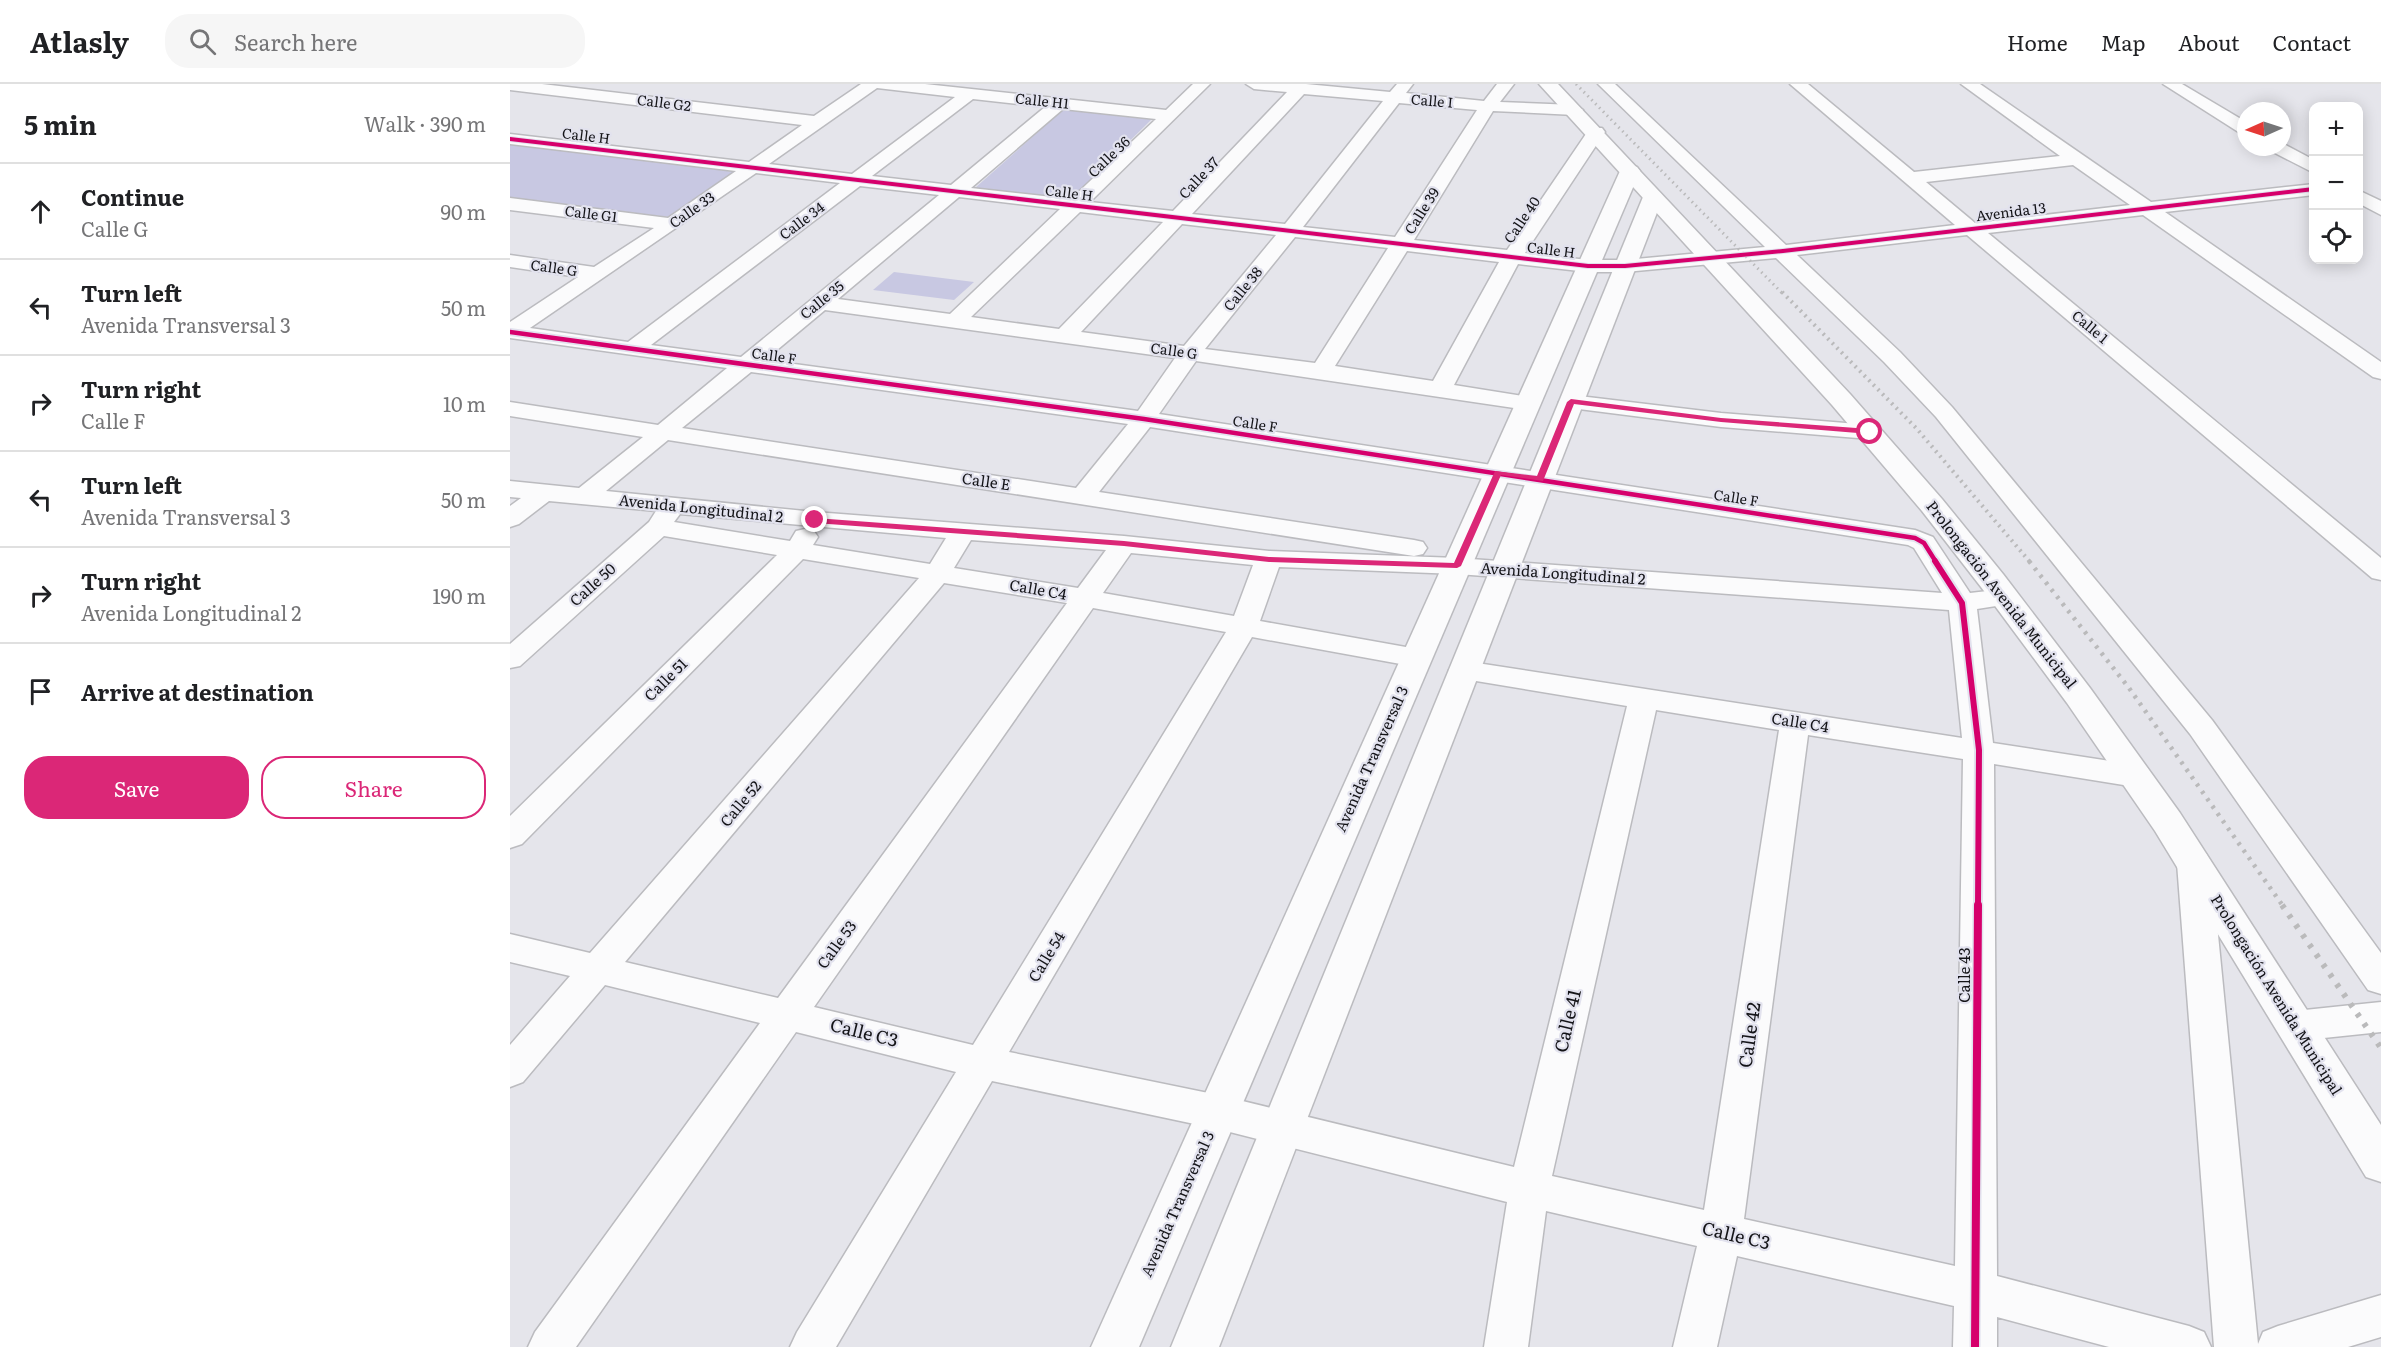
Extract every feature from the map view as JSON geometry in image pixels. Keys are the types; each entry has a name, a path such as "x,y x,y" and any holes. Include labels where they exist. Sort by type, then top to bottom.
{"street":[{"name":"Calle 33","path":"510,332 672,224 872,84"},
{"name":"Calle H1","path":"879,84 1169,115"},
{"name":"Calle 36","path":"954,322 1202,84"},
{"name":"Calle I","path":"1254,84 1299,89 1399,91 1488,106 1575,110"},
{"name":"Calle 39","path":"1321,371 1488,106 1506,84"},
{"name":"Prolongación Avenida Municipal","path":"1548,84 1596,132 1870,432 2005,597 2136,776 2194,863 2381,1163"},
{"path":"1606,84 1658,136 1783,251 1944,412 2201,727 2381,980"},
{"name":"Calle 1","path":"1798,84 2381,572"},
{"path":"1969,84 2381,372"},
{"path":"2171,84 2237,124"},
{"name":"Calle G2","path":"510,85 818,122"},
{"name":"Calle 37","path":"1065,336 1299,89"},
{"name":"Calle 38","path":"1083,496 1144,420 1190,353 1290,231 1399,91"},
{"name":"Calle 34","path":"632,349 971,93"},
{"name":"Calle 35","path":"584,496 1060,103"},
{"name":"Calle 40","path":"1440,389 1512,257 1596,132"},
{"name":"Calle H","path":"510,139 1588,266 1624,267 1712,258"},
{"path":"2291,155 2309,166"},
{"path":"1911,178 2076,159"},
{"name":"Avenida Transversal 3","path":"1115,1347 1630,171"},
{"path":"2363,188 2381,209"},
{"name":"Avenida 13","path":"1712,258 2309,189"},
{"path":"1195,1347 1653,197"},
{"name":"Calle G1","path":"510,204 672,224"},
{"name":"Calle G","path":"510,261 598,274"},
{"name":"Calle G","path":"818,303 1321,371 1528,403"},
{"name":"Calle F","path":"510,332 1144,420 1498,472 1915,538 1924,543 1962,603"},
{"path":"1571,402 1721,420 1870,432"},
{"name":"Calle E","path":"510,409 661,434 1083,496 1459,561"},
{"name":"Avenida Longitudinal 2","path":"510,489 584,496 665,517 815,520 1124,544 1269,559 1459,561 1504,571 1962,603 2005,597"},
{"path":"510,519 543,493"},
{"name":"Calle C4","path":"665,517 797,549 1417,658"},
{"name":"Calle 50","path":"510,659 665,517"},
{"name":"Calle 51","path":"510,836 797,549 815,520"},
{"name":"Calle 52","path":"510,1071 938,573 963,531"},
{"name":"Calle 53","path":"550,1347 1124,544"},
{"name":"Calle 54","path":"812,1347 984,1064 1243,628 1269,559"},
{"name":"Calle 43","path":"1962,603 1978,750 1975,1347"},
{"name":"Calle C4","path":"1464,670 2136,776"},
{"name":"Calle 41","path":"1506,1347 1529,1189 1644,698"},
{"name":"Calle 42","path":"1695,1347 1721,1233 1795,722"},
{"path":"2194,863 2236,1347"},
{"name":"Calle C3","path":"510,948 788,1014 984,1064 1218,1112 1529,1189 1976,1291 2189,1347"},
{"path":"2295,1026 2381,1017"},
{"path":"2278,1347 2381,1316"}],"shaded area":[{"path":"1065,108 1154,117 1072,198 975,188"},
{"path":"510,144 735,172 669,217 510,198"},
{"path":"894,272 974,282 954,300 873,290"}],"railway":[{"path":"1576,84 1783,294"},
{"path":"1782,292 1917,429 2030,562"},
{"path":"2029,561 2129,688 2283,906"},
{"path":"2282,905 2381,1048"}],"cycle path":[{"path":"510,139 1588,266 1625,266 1783,251 2309,190"},
{"path":"510,332 1144,419 1915,538 1924,543 1962,603 1979,750 1975,1347"}],"route":[{"path":"815,520 1124,544 1269,559 1457,566 1498,472 1540,479 1571,402 1721,420 1870,432"}]}
